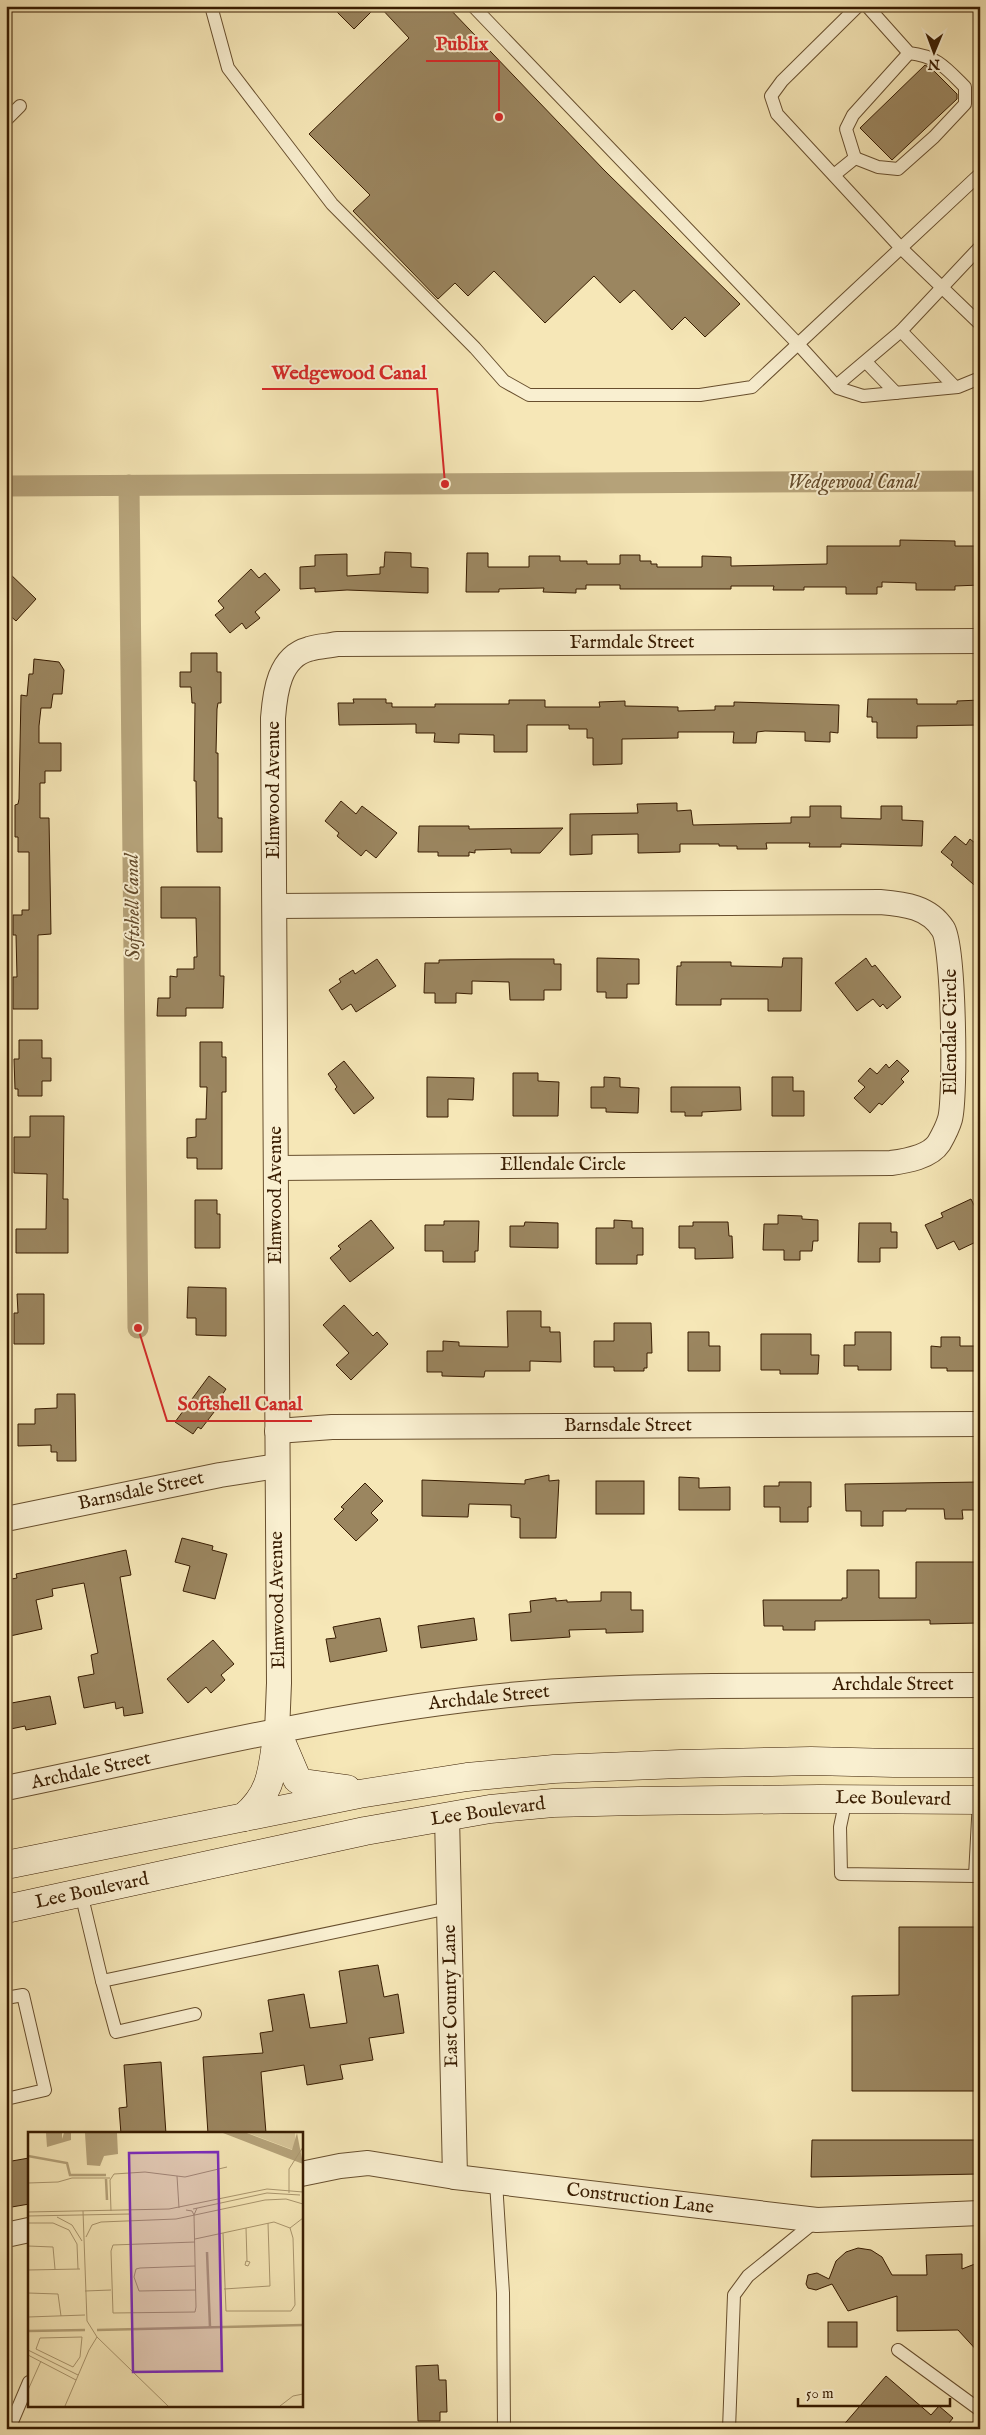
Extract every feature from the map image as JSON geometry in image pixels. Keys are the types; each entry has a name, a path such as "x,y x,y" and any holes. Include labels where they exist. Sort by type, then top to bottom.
{"main road":[{"path":"278,1732 291,1769 297,1779 303,1783 371,1792"},
{"path":"244,1817 262,1799 271,1778 278,1732"},
{"name":"Lee Boulevard","path":"6,1865 371,1792 443,1780 554,1769 637,1765 811,1761 980,1763"},
{"path":"846,1799 852,1788 868,1784 887,1781 954,1780 980,1769"},
{"path":"443,1780 447,1816"},
{"name":"Lee Boulevard","path":"6,1909 244,1856 490,1808 553,1803 846,1799 979,1800"},
{"path":"6,1884 118,1861 150,1835"}],"street":[{"name":"Farmdale Street","path":"288,661 307,649 337,644 980,641"},
{"name":"Elmwood Avenue","path":"278,1732 277,1168 273,718 276,687 288,661"},
{"name":"Ellendale Circle","path":"275,906 880,902 907,904 930,914 944,930 950,955 953,1054 950,1118 938,1145 914,1159 891,1163 277,1168"},
{"name":"Barnsdale Street","path":"277,1432 332,1427 980,1424"},
{"name":"Barnsdale Street","path":"6,1519 220,1475 277,1466"},
{"name":"Archdale Street","path":"6,1788 391,1710 537,1692 623,1688 980,1684"},
{"name":"East County Lane","path":"447,1816 455,2177"},
{"name":"Construction Lane","path":"302,2174 340,2166 368,2163 455,2177 817,2220 980,2213"},
{"path":"6,2235 28,2230"}],"lane":[{"path":"211,6 228,68 332,204 475,348 504,381 529,395 700,396 752,387 980,174"},
{"path":"473,6 798,344 836,386 863,396 955,387 980,378"},
{"path":"858,6 782,81 771,96 777,114 901,248 980,324"},
{"path":"867,6 909,53 926,55 939,61 965,87 965,104 934,137 898,169 878,168 855,158 846,129 853,115 909,53"},
{"path":"6,120 20,106"},
{"path":"834,176 855,158"},
{"path":"836,386 901,331 980,247"},
{"path":"901,331 955,387"},
{"path":"866,362 896,393"},
{"path":"846,1799 840,1827 841,1874 978,1876 979,1800"},
{"path":"81,1893 116,2032 195,2014"},
{"path":"102,1981 449,1908"},
{"path":"6,1998 23,1995 46,2090 6,2099"},
{"path":"496,2182 503,2293 504,2429"},
{"path":"729,2429 734,2295 748,2276 817,2220"},
{"path":"898,2350 980,2410"},
{"path":"9,2429 28,2384"}],"building":[{"path":"331,6 377,6 354,29"},
{"path":"379,6 447,6 604,170 740,304 705,337 685,317 672,330 634,290 620,303 594,276 545,323 494,271 468,296 455,283 438,299 353,211 370,195 309,134 409,38"},
{"path":"925,65 932,69 957,94 957,99 892,160 860,128"},
{"path":"900,540 955,541 955,546 980,546 980,585 955,586 955,590 916,590 916,583 882,582 882,587 877,587 877,594 846,594 846,587 804,587 804,590 773,590 774,586 731,586 731,589 620,589 620,585 586,585 586,589 576,589 576,593 543,592 544,588 499,589 499,592 466,592 467,553 488,553 488,567 529,567 529,556 560,556 560,561 587,561 587,564 620,564 620,555 640,555 640,561 651,561 651,564 657,564 657,567 702,567 702,556 731,557 731,566 827,564 827,546 900,546"},
{"path":"385,552 411,553 411,567 428,568 428,593 347,590 315,592 315,588 300,589 300,567 315,566 315,555 347,554 347,576 380,574 380,567 384,567"},
{"path":"251,569 259,578 265,573 280,590 255,612 260,618 246,629 242,623 230,633 215,615 224,608 218,601"},
{"path":"6,570 36,599 16,621 6,612"},
{"path":"191,653 217,653 217,672 221,672 221,703 218,703 217,709 216,753 218,753 218,818 222,818 222,852 197,852 196,781 194,781 195,703 192,703 191,687 180,687 180,672 191,672"},
{"path":"34,659 59,662 64,670 62,694 53,694 51,708 41,708 39,726 39,743 61,743 61,771 45,771 45,783 40,783 40,818 49,818 51,934 38,935 38,1009 13,1009 13,977 17,977 16,935 13,935 13,915 22,915 22,910 29,910 29,852 18,852 18,837 15,837 15,805 18,804 19,799 21,695 27,696 29,674 33,674"},
{"path":"353,699 386,699 386,703 392,703 392,707 435,707 435,704 509,704 509,700 545,700 545,707 600,707 599,702 625,701 625,706 678,707 678,711 715,710 715,706 734,706 734,702 839,705 838,733 830,732 830,742 805,741 805,732 765,731 757,732 756,743 733,743 734,732 678,732 678,738 622,739 622,764 593,765 593,738 587,738 587,729 569,729 569,725 527,725 527,752 494,752 494,735 459,734 459,743 434,742 435,733 416,733 416,724 339,725 338,703 354,703"},
{"path":"868,699 917,699 917,704 957,704 957,701 980,700 980,725 917,726 917,738 877,738 877,722 872,722 872,717 867,717"},
{"path":"341,801 356,814 362,806 397,833 376,858 366,850 361,856 337,836 339,833 325,821"},
{"path":"677,803 677,811 691,810 693,825 791,823 791,817 810,817 810,806 841,806 841,818 881,819 881,806 902,806 902,820 923,821 922,846 841,844 841,847 809,847 810,843 766,843 767,849 737,849 737,846 719,846 719,844 680,844 680,852 638,853 638,834 592,835 592,854 570,855 570,814 638,813 637,804"},
{"path":"419,826 469,826 469,829 563,828 540,853 511,853 511,849 475,850 475,853 469,852 469,856 438,856 438,852 418,852"},
{"path":"955,836 966,845 970,839 980,847 980,890 951,865 953,862 941,852"},
{"path":"161,887 220,887 220,976 224,976 223,1008 186,1008 186,1016 157,1016 158,998 170,998 170,976 177,977 177,969 194,969 194,957 197,957 196,918 161,918"},
{"path":"597,958 639,959 639,984 627,984 627,998 606,998 606,992 597,992"},
{"path":"783,958 802,958 801,1011 768,1011 768,999 721,999 721,1005 676,1005 677,966 681,966 681,962 731,962 731,966 782,967"},
{"path":"866,958 872,967 875,965 901,997 887,1009 883,1004 880,1007 873,999 857,1011 835,983"},
{"path":"377,959 396,986 356,1012 351,1004 342,1010 329,990 341,982 339,979 353,970 355,974"},
{"path":"554,959 554,964 561,964 561,990 544,990 544,1000 510,1000 509,982 472,981 472,994 456,993 456,1003 435,1003 435,993 424,993 425,963 439,963 439,960"},
{"path":"19,1040 42,1040 42,1058 51,1058 51,1081 42,1081 42,1096 18,1096 18,1089 15,1089 14,1059 19,1059"},
{"path":"200,1042 222,1042 222,1057 226,1057 226,1092 222,1092 222,1169 197,1169 197,1158 187,1158 187,1138 196,1137 196,1119 206,1119 207,1087 200,1087"},
{"path":"897,1060 909,1071 901,1079 904,1082 882,1105 879,1103 870,1113 854,1098 865,1087 858,1081 870,1068 877,1074 886,1064 889,1068"},
{"path":"344,1061 374,1098 354,1114 335,1089 337,1087 328,1074"},
{"path":"513,1073 538,1073 538,1081 559,1082 558,1116 513,1116"},
{"path":"427,1077 474,1078 473,1100 448,1099 448,1117 427,1117"},
{"path":"604,1077 620,1078 620,1087 639,1088 638,1113 606,1112 606,1108 591,1108 591,1087 604,1087"},
{"path":"772,1077 793,1077 793,1091 804,1091 804,1116 772,1116"},
{"path":"671,1087 740,1087 741,1110 702,1112 702,1116 685,1116 685,1112 671,1112"},
{"path":"30,1116 64,1116 63,1199 68,1199 68,1253 16,1253 16,1229 46,1229 47,1174 14,1173 14,1137 30,1137"},
{"path":"971,1199 980,1217 980,1240 959,1250 954,1241 937,1249 925,1225 943,1217 941,1213"},
{"path":"195,1200 217,1200 217,1214 220,1214 220,1248 195,1248"},
{"path":"778,1215 802,1216 802,1219 818,1220 818,1241 813,1241 812,1251 800,1251 800,1260 784,1260 784,1250 763,1250 764,1224 778,1224"},
{"path":"371,1220 394,1248 350,1282 330,1258 341,1249 338,1246"},
{"path":"614,1220 632,1221 632,1228 643,1228 643,1255 637,1255 637,1264 596,1264 596,1228 614,1228"},
{"path":"444,1221 479,1221 478,1251 475,1251 475,1262 443,1262 443,1251 425,1251 425,1225 444,1225"},
{"path":"525,1222 558,1223 558,1248 510,1247 510,1226 524,1226"},
{"path":"693,1222 728,1222 729,1236 732,1236 733,1258 695,1259 695,1248 679,1248 679,1226 693,1226"},
{"path":"859,1223 891,1223 891,1232 897,1232 897,1248 880,1248 880,1262 858,1262"},
{"path":"188,1287 226,1288 226,1336 196,1335 196,1318 187,1318"},
{"path":"17,1294 44,1294 44,1344 14,1344 14,1313 18,1313"},
{"path":"344,1305 373,1336 377,1332 388,1344 351,1380 336,1365 349,1353 323,1325"},
{"path":"507,1311 541,1311 541,1327 550,1327 550,1332 560,1332 561,1362 530,1361 530,1371 485,1371 484,1377 442,1376 442,1372 427,1372 427,1351 443,1351 443,1341 459,1342 459,1346 508,1347"},
{"path":"614,1323 651,1323 652,1353 647,1353 647,1368 644,1368 644,1371 614,1371 614,1367 594,1367 594,1341 614,1341"},
{"path":"688,1332 709,1332 709,1346 720,1346 720,1371 688,1371"},
{"path":"855,1332 891,1332 891,1370 858,1370 858,1366 844,1366 844,1345 855,1345"},
{"path":"761,1334 811,1334 811,1355 819,1355 818,1374 780,1374 780,1370 761,1370"},
{"path":"941,1337 960,1337 960,1346 978,1346 980,1371 947,1371 947,1368 931,1368 931,1346 941,1347"},
{"path":"209,1376 226,1389 218,1401 221,1403 201,1429 198,1427 193,1434 175,1422"},
{"path":"57,1394 75,1394 76,1461 57,1461 57,1452 51,1452 51,1445 18,1446 18,1424 35,1424 35,1409 57,1408"},
{"path":"549,1475 549,1481 559,1480 556,1538 520,1538 520,1518 511,1517 511,1505 469,1504 468,1517 422,1516 422,1480 525,1484 525,1480"},
{"path":"679,1477 699,1478 699,1488 730,1487 730,1510 679,1510"},
{"path":"596,1481 644,1481 644,1514 596,1514"},
{"path":"779,1482 811,1482 811,1507 808,1507 808,1522 780,1522 780,1507 764,1507 764,1486 779,1486"},
{"path":"979,1482 979,1510 962,1510 963,1519 945,1519 944,1509 906,1509 906,1511 883,1511 883,1526 861,1526 861,1511 846,1511 845,1484"},
{"path":"365,1483 383,1501 371,1513 378,1520 356,1541 334,1519 344,1509 341,1507"},
{"path":"182,1538 213,1546 212,1550 227,1554 215,1599 183,1591 190,1566 175,1562"},
{"path":"126,1550 131,1575 120,1577 143,1713 124,1716 123,1707 116,1709 115,1702 84,1708 78,1677 94,1674 91,1655 98,1653 84,1583 52,1589 53,1596 36,1600 42,1629 10,1636 6,1616 6,1580 17,1578 16,1574"},
{"path":"916,1562 978,1562 979,1623 930,1624 930,1620 815,1621 815,1630 783,1630 783,1626 764,1626 763,1600 842,1600 842,1598 847,1598 847,1570 879,1570 879,1598 916,1598"},
{"path":"601,1592 631,1592 631,1610 643,1610 643,1632 606,1633 606,1629 569,1630 570,1637 511,1641 509,1614 531,1612 530,1601 556,1598 556,1601 567,1600 567,1602 601,1601"},
{"path":"380,1618 387,1651 330,1662 326,1639 336,1638 333,1627"},
{"path":"474,1618 477,1640 421,1648 418,1626"},
{"path":"213,1640 234,1664 221,1675 225,1680 211,1693 206,1687 188,1703 167,1679"},
{"path":"50,1696 56,1724 26,1730 25,1726 6,1730 6,1704"},
{"path":"899,1927 980,1927 980,2091 852,2091 852,1996 899,1995"},
{"path":"378,1965 384,1997 398,1994 404,2033 369,2038 373,2060 340,2065 343,2079 307,2085 304,2065 261,2072 266,2132 208,2132 203,2057 263,2053 260,2033 273,2031 268,2000 304,1994 310,2028 347,2023 339,1971"},
{"path":"161,2062 166,2132 121,2132 119,2108 127,2107 124,2065"},
{"path":"812,2140 980,2140 980,2174 811,2177"},
{"path":"28,2158 28,2204 6,2208 6,2162"},
{"path":"858,2248 871,2250 882,2257 892,2275 927,2275 926,2255 962,2254 962,2269 980,2262 980,2354 958,2330 897,2331 897,2296 848,2311 832,2284 816,2290 808,2288 806,2284 808,2275 817,2273 829,2279 836,2261 846,2252"},
{"path":"828,2322 857,2322 857,2347 828,2347"},
{"path":"438,2365 439,2380 446,2380 447,2412 440,2412 440,2421 418,2421 416,2366"},
{"path":"886,2376 931,2415 939,2406 953,2418 945,2428 947,2429 840,2429"}],"waterway":[{"name":"Wedgewood Canal","path":"6,486 980,481"},
{"name":"Softshell Canal","path":"129,485 138,1328"}],"place":[{"name":"Publix","path":"499,117"},
{"name":"Wedgewood Canal","path":"445,484"},
{"name":"Softshell Canal","path":"138,1328"}]}
